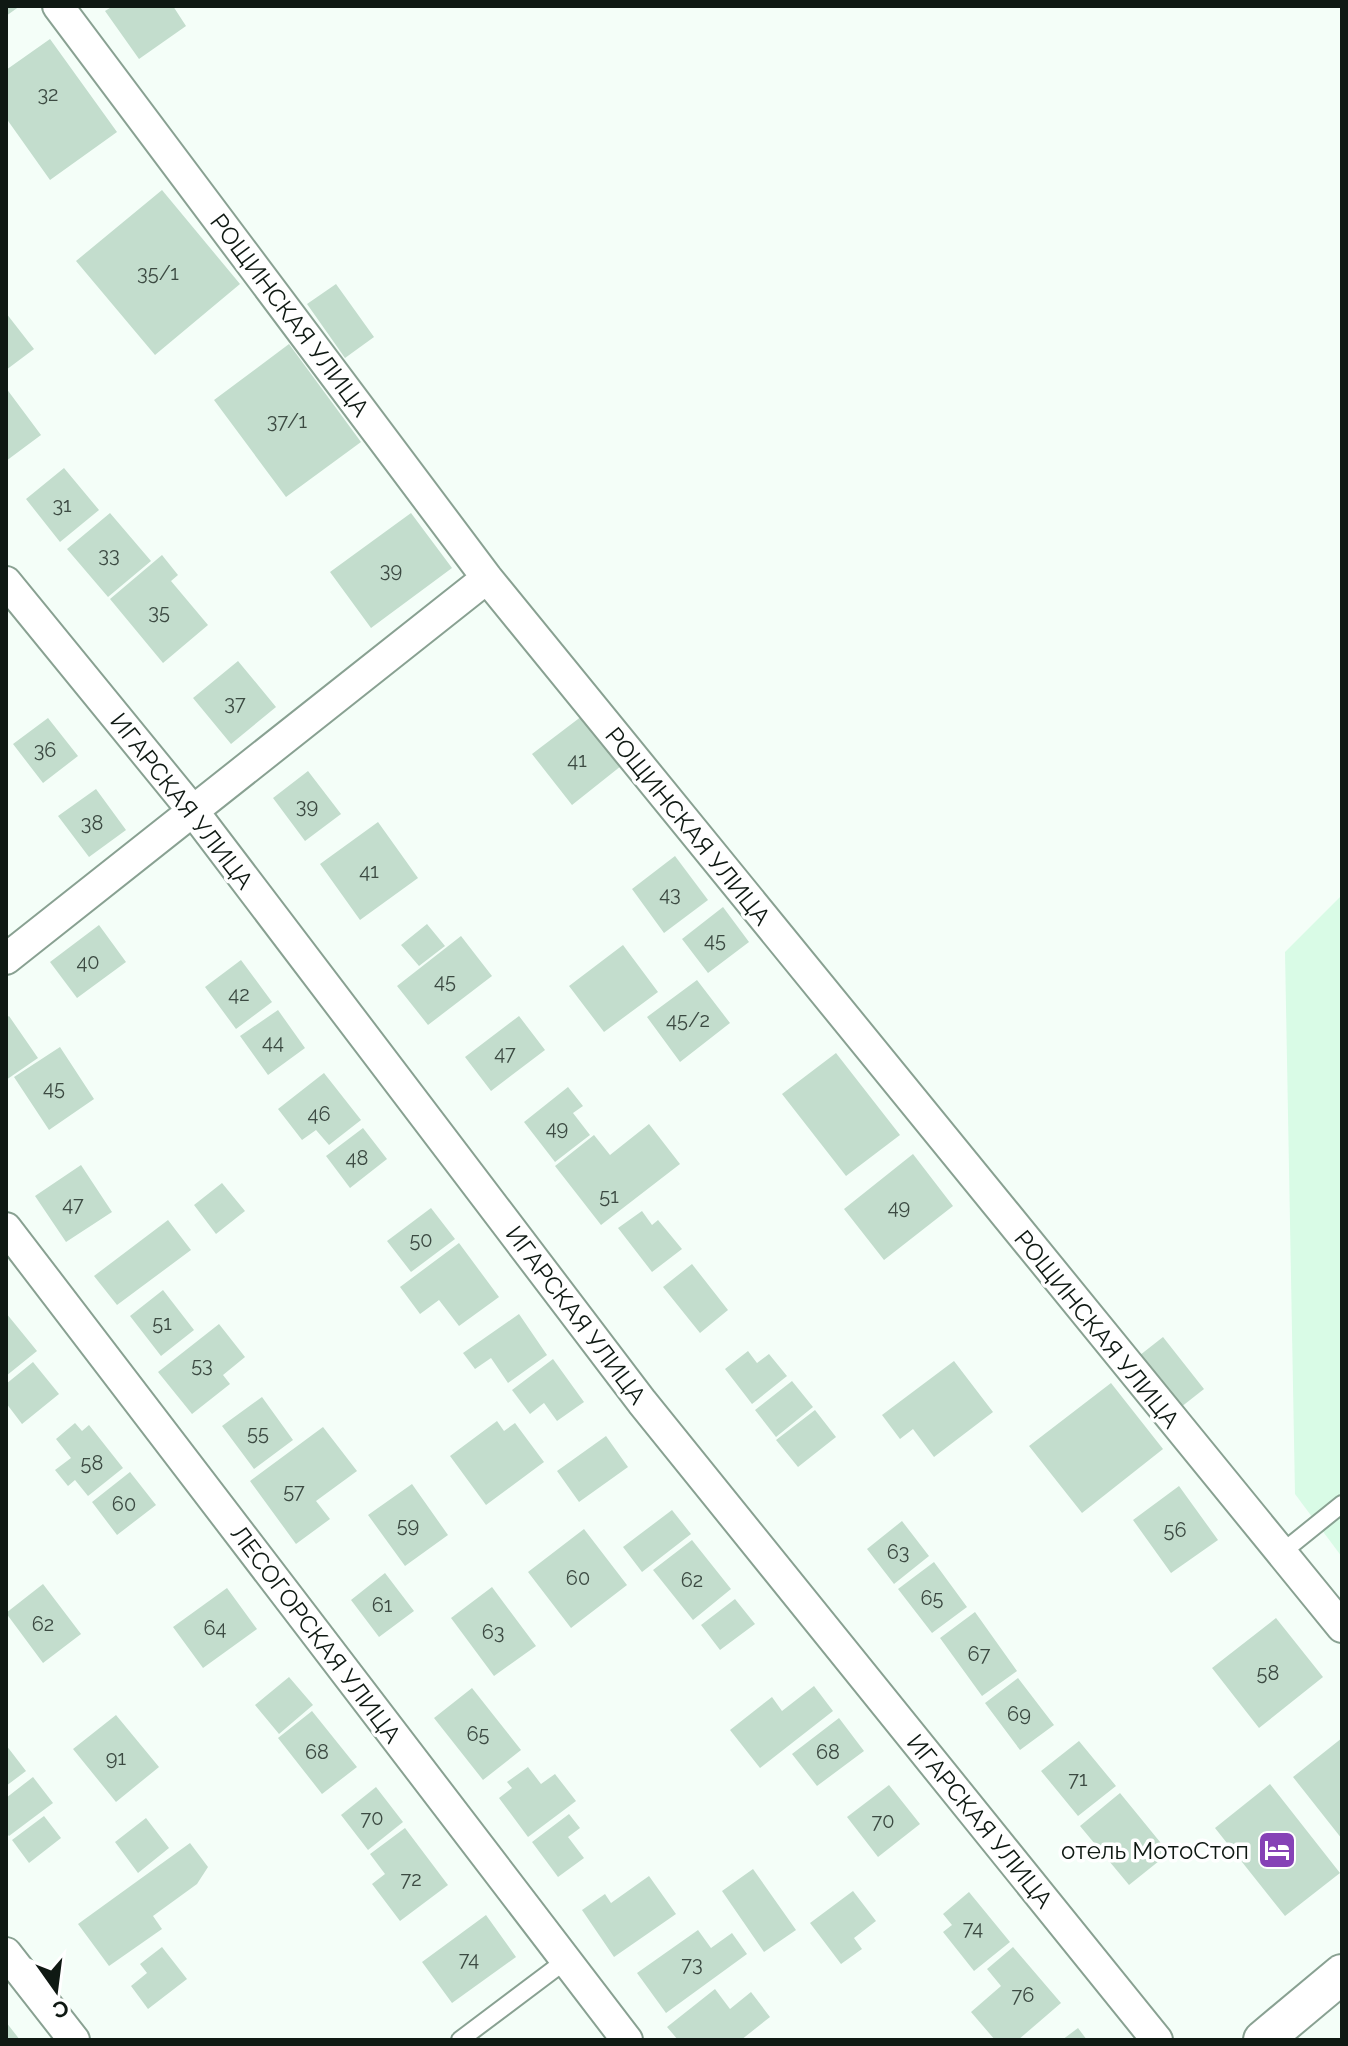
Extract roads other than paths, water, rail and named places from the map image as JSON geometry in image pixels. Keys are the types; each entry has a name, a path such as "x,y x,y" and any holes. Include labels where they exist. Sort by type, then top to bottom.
{"street":[{"name":"РОЩИНСКАЯ УЛИЦА","path":"58,6 487,578 1342,1627"},
{"path":"6,959 487,578"},
{"name":"ИГАРСКАЯ УЛИЦА","path":"6,582 193,811 642,1402 1157,2040"},
{"name":"ЛЕСОГОРСКАЯ УЛИЦА","path":"6,1228 627,2040"},
{"path":"6,1953 74,2040"},
{"path":"1263,2040 1342,1974"}],"lane":[{"path":"1280,1554 1342,1504"},
{"path":"460,2040 565,1961"}],"place":[{"name":"отель МотоСтоп","path":"1277,1850"}]}
